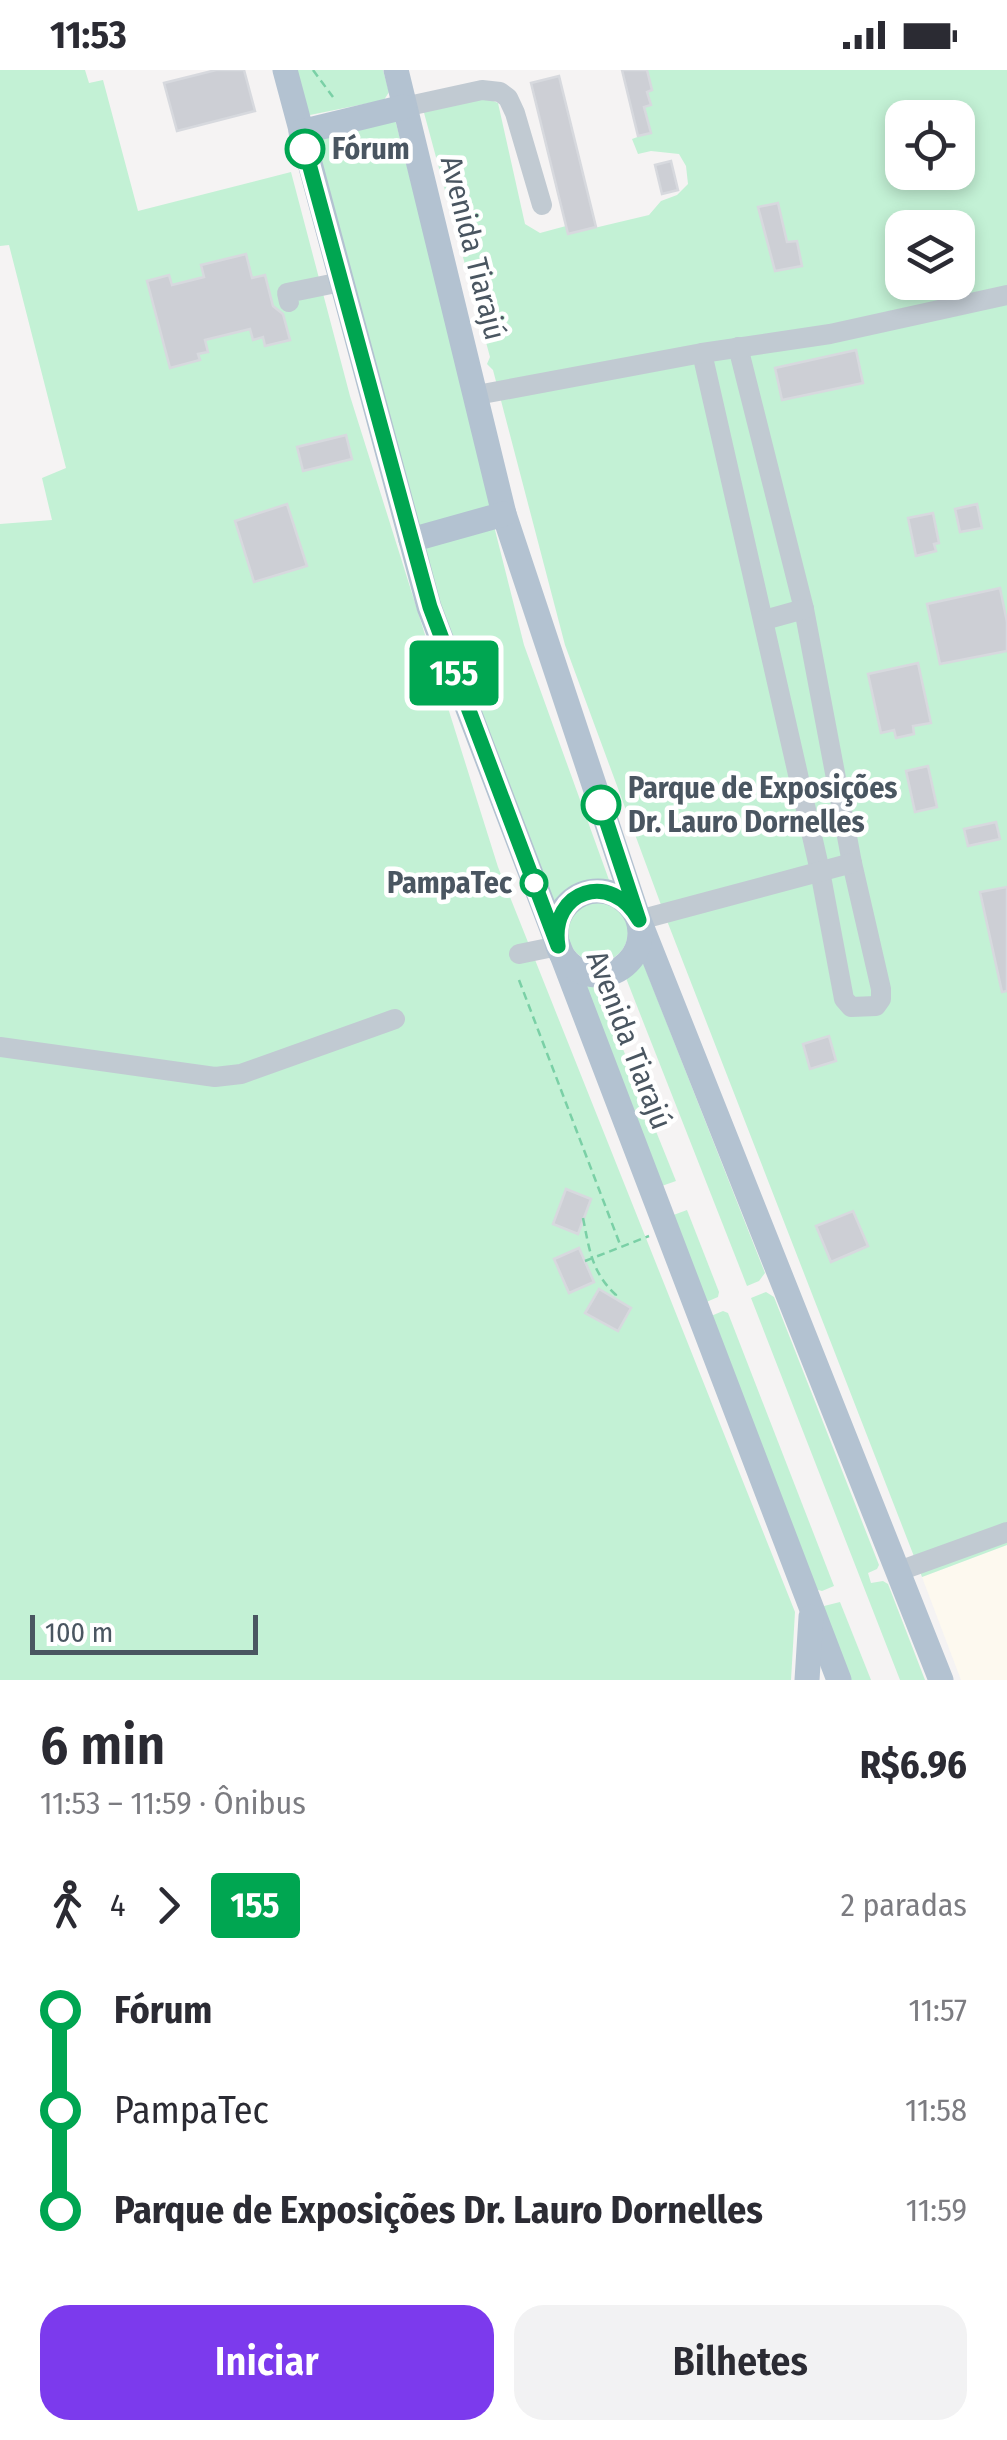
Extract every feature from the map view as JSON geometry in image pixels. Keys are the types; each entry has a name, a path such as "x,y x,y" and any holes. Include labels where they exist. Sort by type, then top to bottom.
{"main road":[{"name":"Avenida Tiarajú","path":"285,70 430,607 839,1680"},
{"name":"Avenida Tiarajú","path":"396,70 504,514 639,920 941,1680"},
{"path":"301,132 404,107"},
{"path":"411,540 504,514"},
{"path":"598,891 623,898 639,920 639,947 622,969 610,974 578,970 558,946 558,920 564,908 585,893 598,891"},
{"path":"807,1680 812,1607"}],"street":[{"path":"404,107 482,90 500,92 508,98 515,113 542,205"},
{"path":"288,302 287,293 341,282"},
{"path":"477,394 830,334 1007,295"},
{"path":"702,353 820,871 844,999 851,1007 876,1006 881,988 852,863 804,609 738,348"},
{"path":"764,620 804,609"},
{"path":"639,920 852,863"},
{"path":"519,954 558,946"},
{"path":"0,1047 215,1077 241,1074 395,1019"},
{"path":"899,1571 1007,1532"}],"path":[{"path":"313,70 333,97"},
{"path":"519,980 621,1247"},
{"path":"584,1218 588,1260 602,1283 616,1294 614,1298"},
{"path":"588,1260 650,1236"}],"shaded area":[{"path":"1007,1545 1007,1680 961,1680 922,1577"}],"green space":[{"path":"0,70 85,70 89,83 103,80 138,211 291,172 350,396 498,867 795,1612 791,1680 0,1680 0,524 52,520 42,478 66,468 9,245 0,246"},
{"path":"294,70 383,70 389,92 384,100 310,115 304,109"},
{"path":"647,70 1007,70 1007,1545 922,1577 664,913 565,645 493,370 487,364 490,357 423,109 486,98 498,103 525,224 540,233 566,226 569,234 649,215 661,201 677,195 688,184 686,166 679,154 638,154 632,139 651,132 644,107 651,105 647,92 652,90"},
{"path":"395,119 493,504 489,512 418,527 312,139"},
{"path":"494,526 524,645 613,891 578,891 551,915 420,548"},
{"path":"598,902 619,911 628,932 619,953 598,962 577,953 568,932 577,911"},
{"path":"640,955 765,1273 747,1286 624,973"},
{"path":"575,974 596,982 676,1181 656,1188"},
{"path":"687,1210 719,1292 718,1297 704,1303 668,1217"},
{"path":"766,1292 774,1297 879,1565 868,1573 871,1583 888,1584 925,1680 900,1680 751,1298"},
{"path":"728,1313 834,1586 822,1591 811,1588 711,1316"},
{"path":"840,1602 871,1680 847,1680 821,1612 824,1606"}],"building":[{"name":"Fórum","path":"216,70 244,70 255,111 177,131 164,83"},
{"path":"622,70 647,70 651,105 644,107 651,133 638,136"},
{"path":"559,76 596,227 568,234 531,83"},
{"path":"671,161 678,190 662,194 655,165"},
{"path":"778,203 787,242 797,241 802,266 775,271 758,207"},
{"path":"246,254 252,278 265,275 273,306 283,314 290,340 265,346 263,337 253,340 250,329 205,340 208,352 198,354 200,360 170,368 147,281 169,275 172,285 204,277 201,265"},
{"path":"856,350 863,383 782,400 775,368"},
{"path":"346,435 352,459 303,471 297,447"},
{"path":"287,504 307,566 254,582 235,521"},
{"path":"977,504 982,528 960,532 955,509"},
{"path":"933,513 939,543 934,544 936,551 916,556 908,518"},
{"path":"1000,588 1007,622 1007,651 940,664 927,604"},
{"path":"918,663 931,723 913,726 914,734 896,738 894,730 881,733 868,674"},
{"path":"928,766 937,807 915,812 906,771"},
{"path":"996,822 1000,839 968,846 964,829"},
{"path":"1007,887 1007,991 1002,992 980,892"},
{"path":"829,1036 836,1061 810,1069 803,1044"},
{"path":"566,1189 591,1199 578,1234 553,1224"},
{"path":"853,1211 868,1246 831,1262 816,1226"},
{"path":"579,1248 594,1282 569,1293 554,1259"},
{"path":"599,1289 631,1308 618,1331 585,1313"}],"bus line":[{"name":"155","path":"305,149 430,607 558,946 558,920 564,908 585,893 598,891 623,898 639,920 601,805"}],"place":[{"name":"Fórum","path":"305,149"},
{"name":"Parque de Exposições Dr. Lauro Dornelles","path":"601,805"},
{"name":"PampaTec","path":"534,883"}]}
